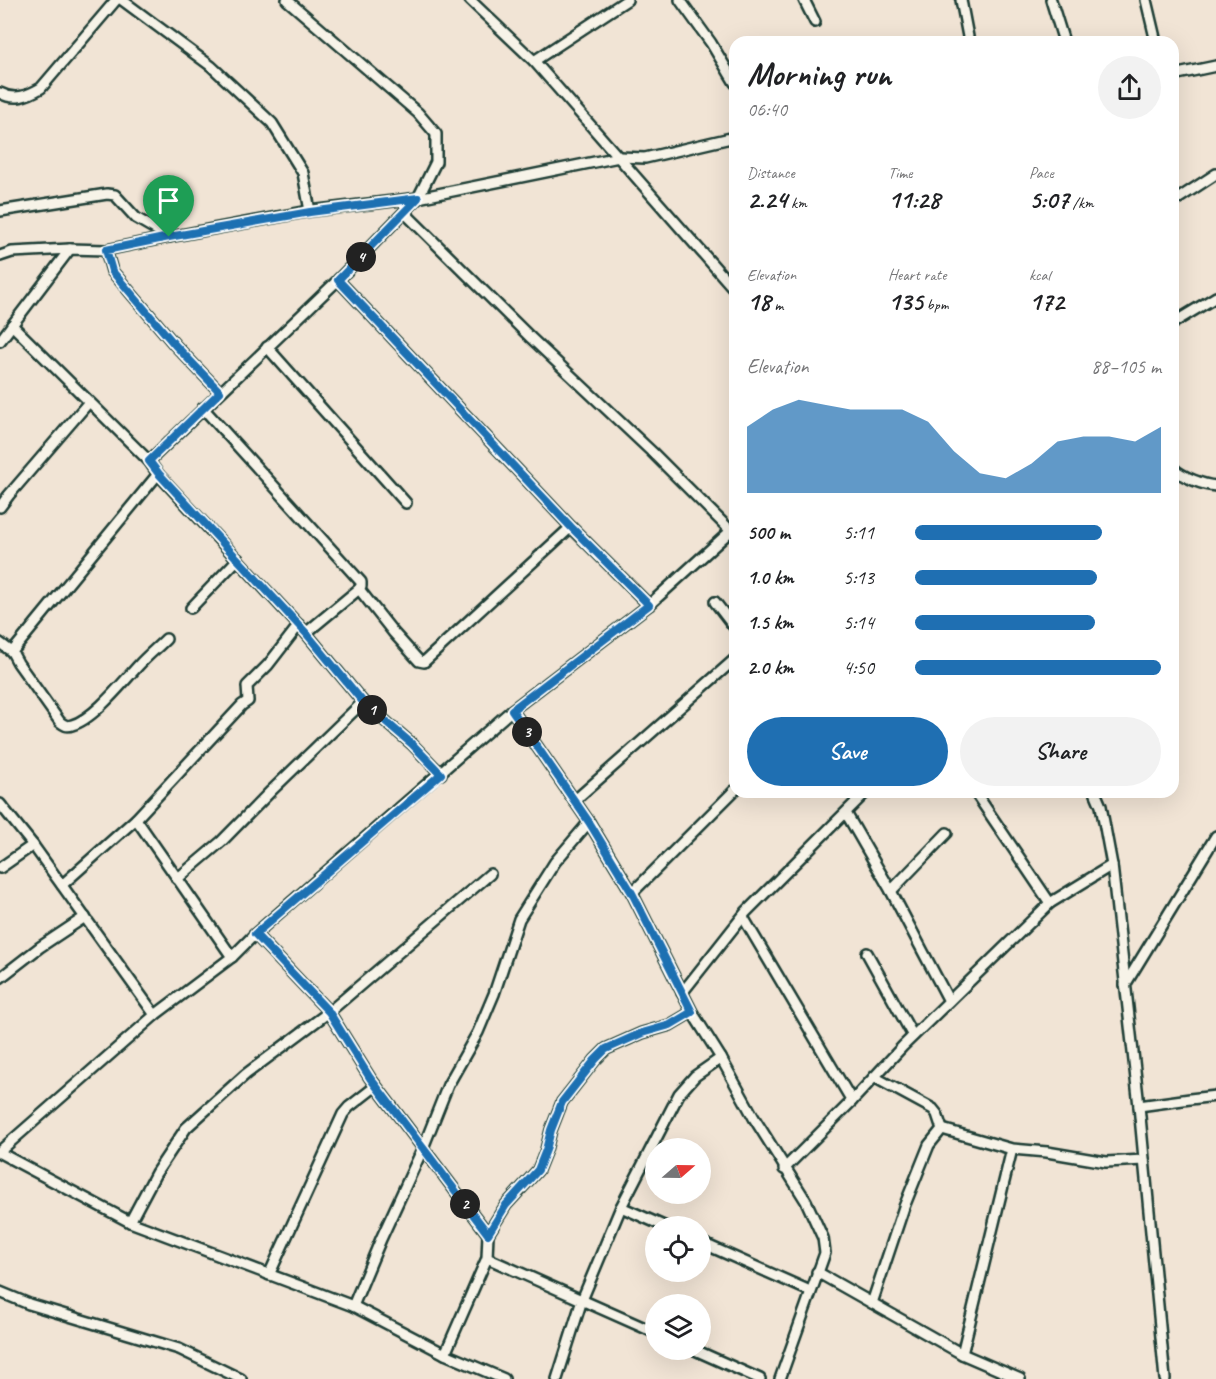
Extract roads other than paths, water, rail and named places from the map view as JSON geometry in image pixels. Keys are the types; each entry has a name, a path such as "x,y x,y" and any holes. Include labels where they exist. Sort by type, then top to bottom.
{"street":[{"path":"0,93 8,97 24,97 41,88 116,0"},
{"path":"122,0 211,66 273,123 303,173 310,212"},
{"path":"149,461 405,213 418,198 436,162 436,134 418,112 287,0"},
{"path":"470,0 534,61 729,283"},
{"path":"534,61 627,0"},
{"path":"680,0 729,73"},
{"path":"804,0 815,22"},
{"path":"961,0 968,36"},
{"path":"1051,0 1062,36"},
{"path":"1146,0 1155,36"},
{"path":"1179,74 1216,66"},
{"path":"0,256 12,252 106,250 310,212 418,198 618,157 645,158 729,138"},
{"path":"1179,198 1216,174"},
{"path":"0,211 107,194 115,195 136,218 169,237"},
{"path":"405,213 531,338 729,525"},
{"path":"0,341 70,249"},
{"path":"106,250 112,271 175,345 220,392"},
{"path":"338,280 571,527 649,605"},
{"path":"1179,319 1216,297"},
{"path":"12,325 149,461 299,625 363,702 412,744 441,774"},
{"path":"267,347 406,503"},
{"path":"0,507 89,402"},
{"path":"203,408 362,582 359,589 306,633"},
{"path":"1179,473 1206,485 1216,486"},
{"path":"12,652 159,474"},
{"path":"359,589 393,632 419,661 424,662 571,527"},
{"path":"504,1379 444,1354 353,1306 130,1222 0,1152 155,1015 232,957 255,934 512,710 649,605 729,533"},
{"path":"191,608 238,559"},
{"path":"715,603 729,620"},
{"path":"62,885 136,819 248,701 247,686 299,625"},
{"path":"0,644 12,652 60,722 70,726 103,704 141,662 166,639"},
{"path":"574,801 729,664"},
{"path":"177,879 222,841 363,702"},
{"path":"512,710 589,822 632,893 692,1012 784,1169 806,1201 823,1238 825,1253 780,1379"},
{"path":"632,893 729,796"},
{"path":"682,993 746,912 859,798"},
{"path":"979,798 1050,903"},
{"path":"1098,798 1112,865 1165,1379"},
{"path":"0,804 33,845 155,1015"},
{"path":"846,813 891,891 949,1001"},
{"path":"136,819 232,957"},
{"path":"353,1306 423,1148 448,1085 478,1032 494,994 519,919 555,862 589,822"},
{"path":"891,891 947,833"},
{"path":"1125,985 1216,836"},
{"path":"0,868 33,845"},
{"path":"784,1169 949,1001 1050,903 1112,865"},
{"path":"130,1222 156,1173 186,1128 246,1074 329,1012 490,874"},
{"path":"0,978 40,947 85,917"},
{"path":"744,917 852,1101"},
{"path":"255,934 329,1012 376,1086 488,1234"},
{"path":"867,953 914,1036"},
{"path":"444,1354 487,1258 488,1234 506,1205 538,1170 562,1102 606,1049 642,1033 670,1025 692,1012"},
{"path":"557,1379 582,1300 621,1207 679,1094 695,1076 721,1058"},
{"path":"874,1077 933,1109 942,1129"},
{"path":"269,1275 339,1121 349,1107 376,1086"},
{"path":"1138,1106 1216,1096"},
{"path":"942,1129 1012,1149 1047,1152 1106,1162 1144,1160"},
{"path":"872,1303 904,1207 928,1145 942,1129"},
{"path":"962,1354 1012,1149"},
{"path":"621,1207 645,1218"},
{"path":"711,1247 810,1291"},
{"path":"487,1258 645,1327"},
{"path":"817,1272 962,1354 1020,1379"},
{"path":"0,1292 28,1304 179,1349 241,1379"},
{"path":"711,1357 760,1379"}]}
